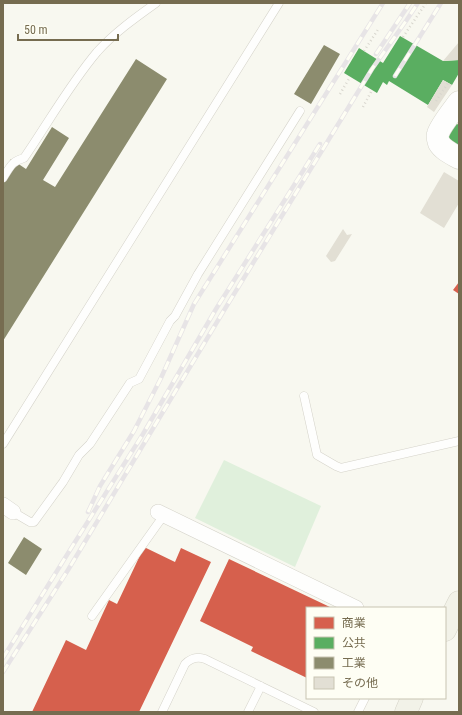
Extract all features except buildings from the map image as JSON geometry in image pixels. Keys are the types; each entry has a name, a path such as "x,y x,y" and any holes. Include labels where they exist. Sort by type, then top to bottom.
{"main road":[{"path":"459,104 440,129 438,138 443,147 459,158"},
{"path":"446,628 458,606"},
{"path":"406,712 412,699"}],"street":[{"path":"161,514 354,607"}],"lane":[{"path":"3,178 11,165 17,160 24,158 80,74 98,51 121,29 156,3"},
{"path":"3,444 278,3"},
{"path":"8,508 30,522 34,522 63,482 79,454 90,444 130,383 140,379 170,321 175,316 198,274 300,111"},
{"path":"304,396 317,455 341,468 459,441"},
{"path":"92,616 161,514"},
{"path":"162,712 185,664 188,661 198,657 314,712"},
{"path":"248,712 261,686"},
{"path":"358,712 364,699"}],"path":[{"path":"403,37 426,3"},
{"path":"364,52 380,28"},
{"path":"340,94 350,77"},
{"path":"434,105 448,83"},
{"path":"363,107 372,90"}],"green space":[{"path":"224,460 321,506 295,567 195,518"}],"railway":[{"path":"88,512 100,486 134,431 161,378 194,304 383,3"},
{"path":"376,54 410,3"},
{"path":"3,672 68,570 223,312 372,69 418,3"},
{"path":"395,76 441,3"},
{"path":"3,658 143,434 216,309 320,144"}]}
